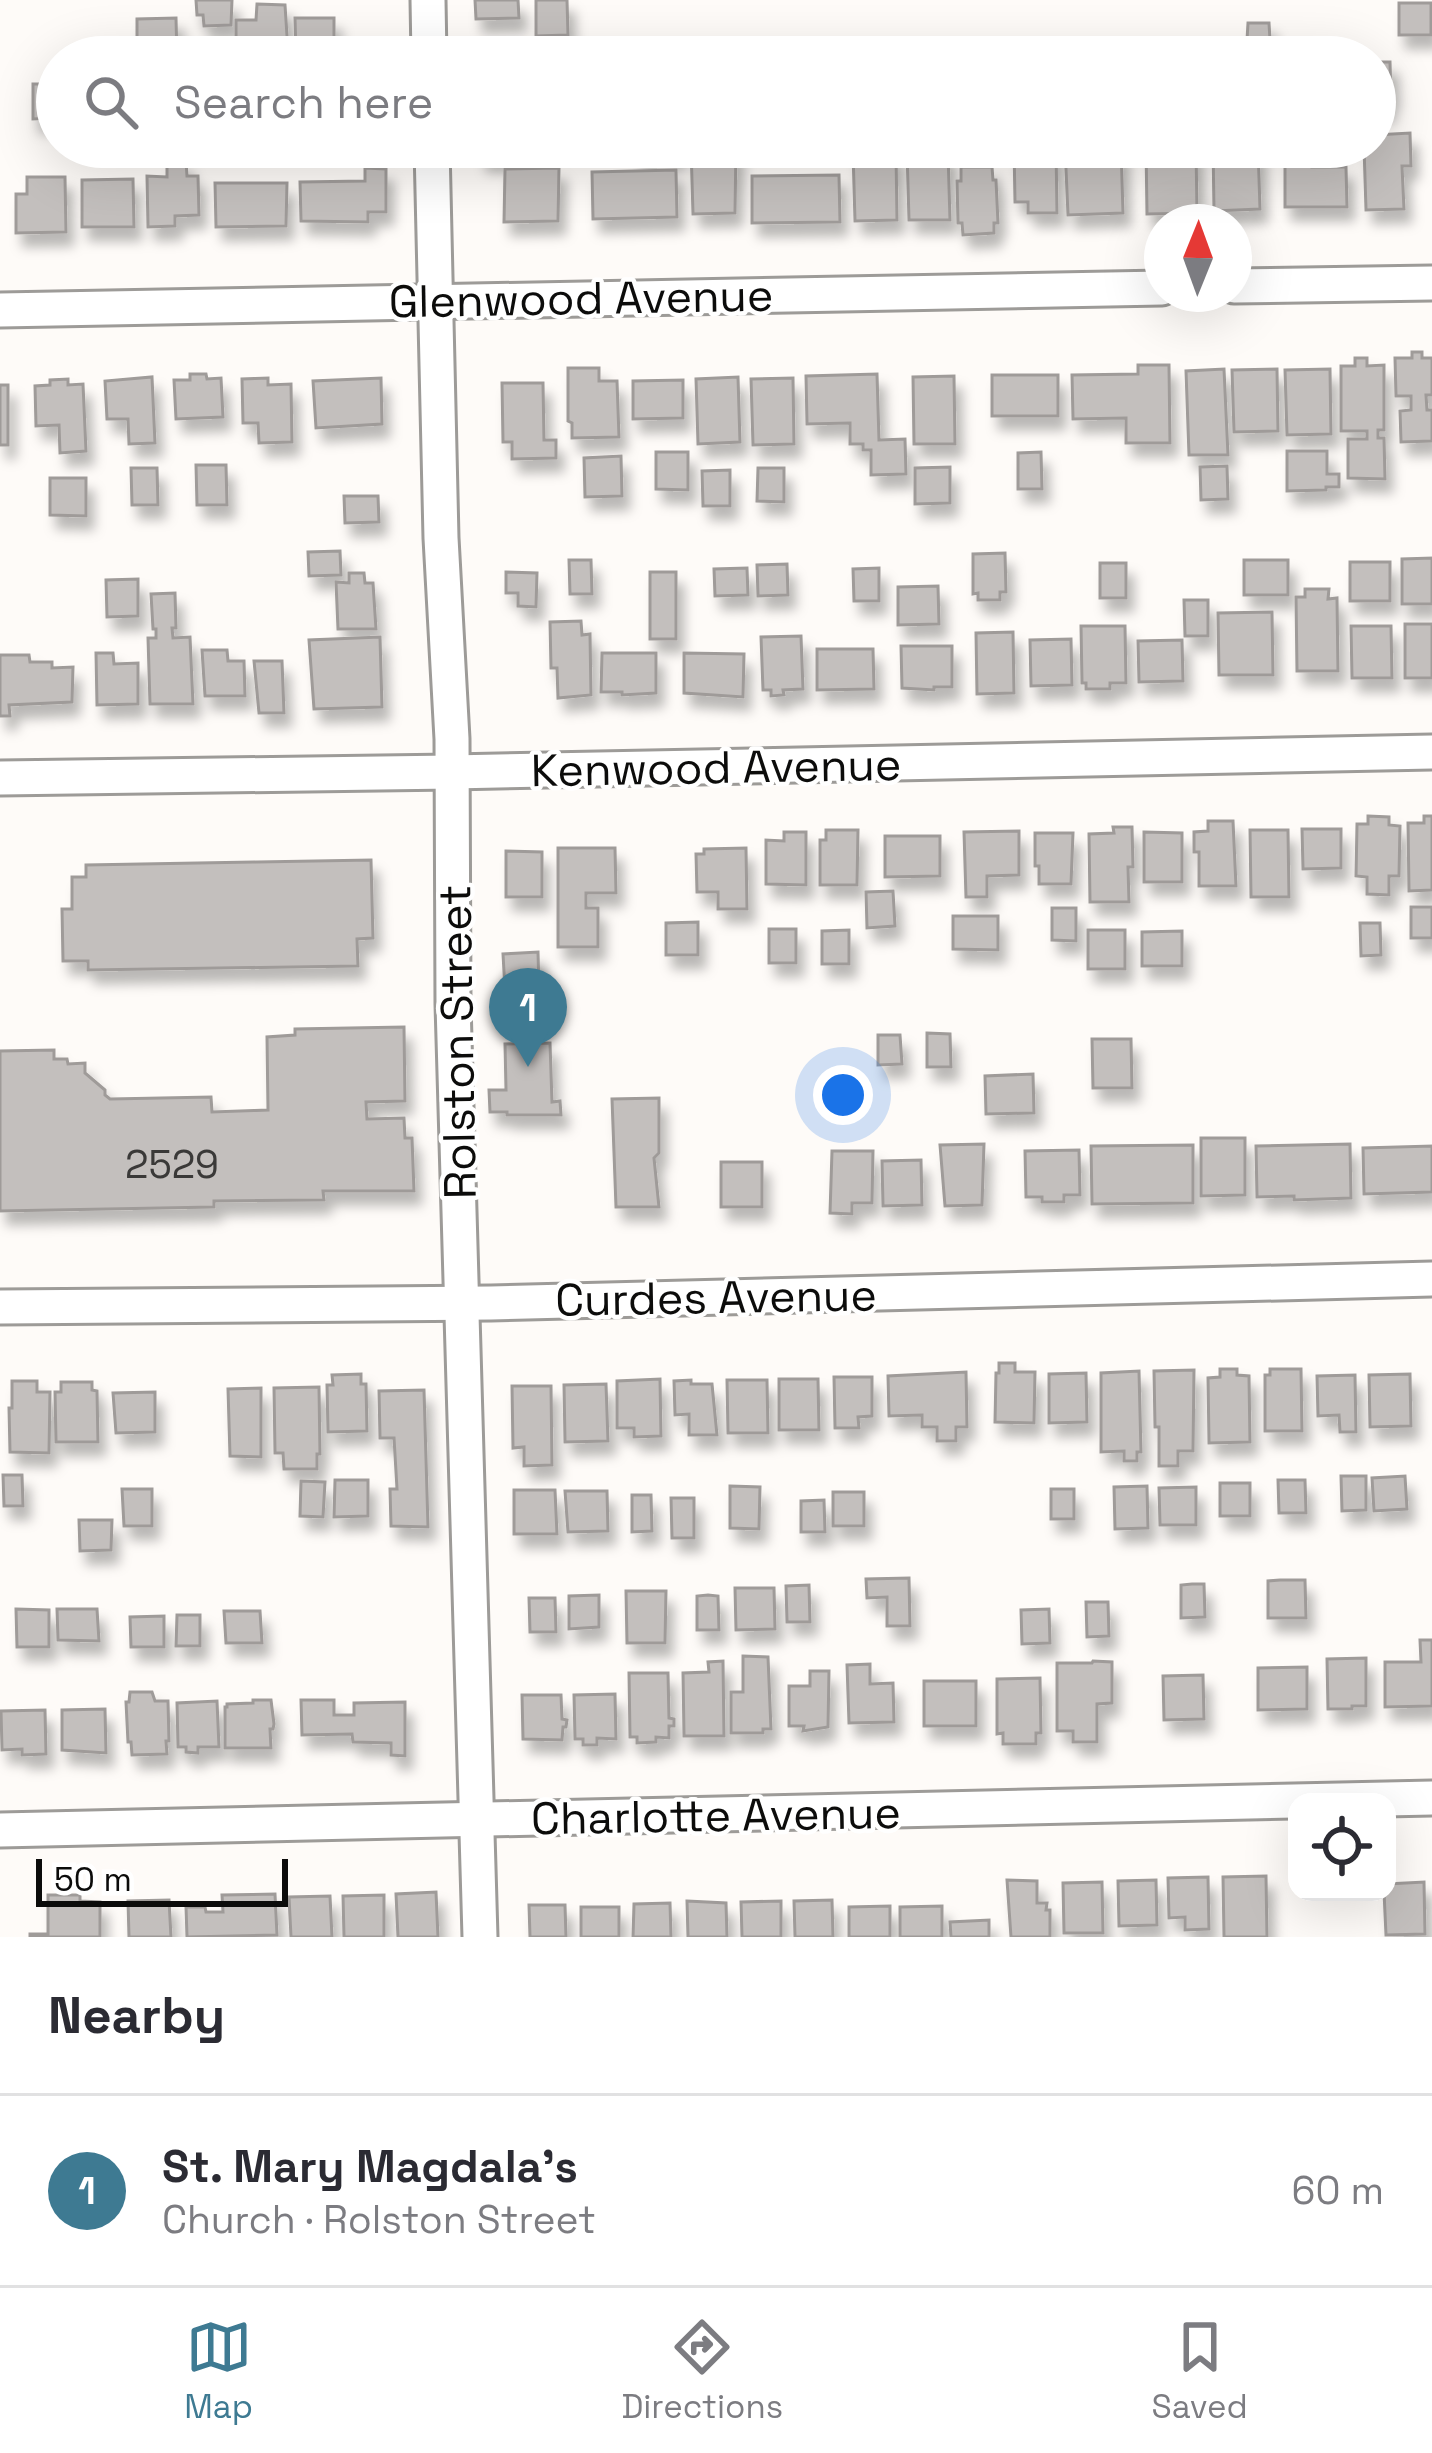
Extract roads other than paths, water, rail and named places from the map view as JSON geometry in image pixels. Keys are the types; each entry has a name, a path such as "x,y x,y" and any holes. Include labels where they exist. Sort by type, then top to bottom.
{"street":[{"path":"428,0 429,36"},
{"name":"Rolston Street","path":"433,168 480,1937"},
{"path":"1252,286 1432,283"},
{"name":"Glenwood Avenue","path":"0,310 1144,288"},
{"name":"Kenwood Avenue","path":"0,778 1432,752"},
{"name":"Curdes Avenue","path":"0,1307 464,1302 1432,1279"},
{"name":"Charlotte Avenue","path":"0,1830 1432,1798"}],"place":[{"name":"St. Mary Magdala's","path":"528,1067"}]}
